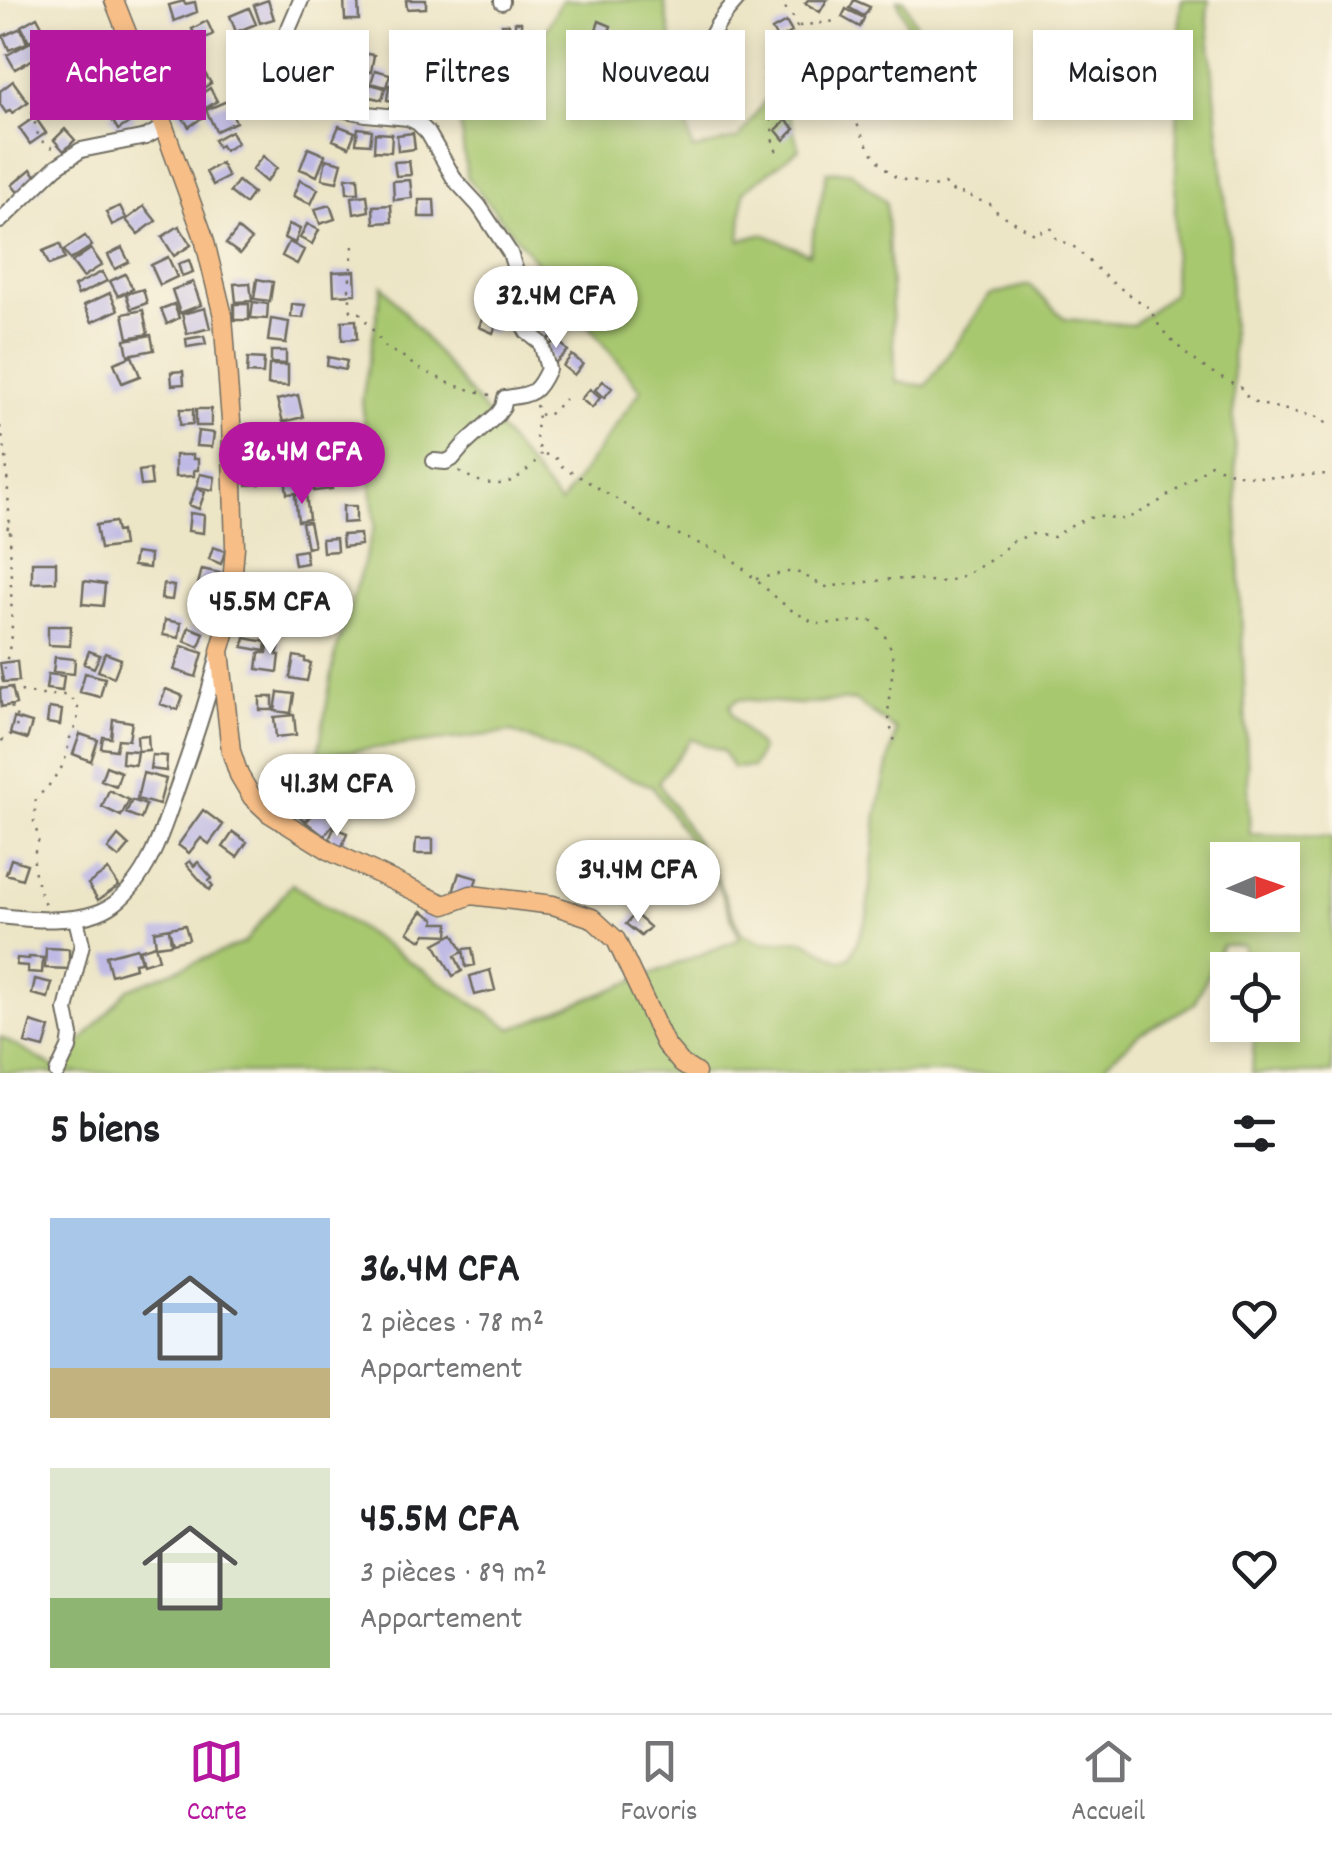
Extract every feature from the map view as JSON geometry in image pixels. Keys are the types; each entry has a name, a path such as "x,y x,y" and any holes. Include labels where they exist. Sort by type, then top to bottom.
{"main road":[{"path":"114,0 204,238 222,316 234,546 229,620 220,652 231,751 239,775 252,797 269,812 332,852 445,906 470,896 553,905 592,918 616,940 666,1044 682,1064 696,1073"}],"street":[{"path":"301,0 270,72 270,86 304,102 418,122 455,180 479,206 510,253 518,278 519,318 540,344 548,369 532,394 505,398 498,414 452,459 440,462"},
{"path":"714,30 737,0"},
{"path":"0,221 56,167 81,150 146,137 164,126"},
{"path":"0,916 76,918 112,906 137,879 158,844 205,711 220,652"},
{"path":"57,1073 71,1034 66,1010 82,944 76,918"}],"path":[{"path":"778,0 793,17 799,32 793,39 766,50 763,61 773,145 779,155"},
{"path":"798,26 836,21"},
{"path":"764,86 780,97 824,104 852,114 879,164 898,179 926,188 944,184 956,194 968,193 990,204 1036,234 1052,230 1056,238 1071,244 1110,282 1149,308 1160,328 1208,370 1240,386 1260,404 1317,417 1332,427"},
{"path":"34,120 39,140 57,149 81,150"},
{"path":"353,246 351,311 360,312 387,349 453,385 505,398"},
{"path":"532,394 539,413 534,430 542,453 557,459 646,520 730,557 788,608 816,624 872,621 891,648 889,718 897,748"},
{"path":"539,413 546,417 565,399"},
{"path":"0,426 6,455 12,636 0,688 66,695 78,706 77,723 64,764 36,798 35,876 50,916 39,920"},
{"path":"440,462 476,481 498,484 528,472 542,453"},
{"path":"756,579 788,572 800,573 825,587 893,578 945,582 962,576 1024,536 1054,537 1070,526 1100,516 1123,519 1165,498 1212,464 1228,473 1264,477 1332,475"},
{"path":"0,524 10,529"},
{"path":"0,705 14,708 18,720 10,738 0,740"}],"green space":[{"path":"562,0 664,0 670,30 566,30 566,120 686,120 692,150 739,138 765,101 765,120 791,120 799,149 744,191 740,240 764,234 809,254 827,172 850,171 886,202 896,382 926,386 990,295 1029,285 1065,319 1133,325 1173,293 1177,120 1193,120 1193,30 1180,30 1180,10 1182,0 1209,0 1207,14 1230,244 1250,834 1332,837 1332,1073 1252,1073 1254,1042 1300,1042 1300,952 1245,952 1243,945 1222,945 1219,952 1210,952 1210,970 1194,1004 1139,1034 1107,1063 1103,1073 0,1073 0,1037 57,1069 128,989 244,943 292,884 512,1029 740,939 716,880 652,786 512,732 318,755 335,655 375,525 362,400 382,285 560,504 641,390 467,177 459,120 546,120 546,30","holes":["739,699 799,704 854,700 896,730 877,814 867,917 851,956 841,961 804,940 762,942 741,933 712,867 658,782 691,739 723,751 733,768 753,767 761,749 733,716 730,705"]},
{"path":"897,0 904,0 919,30 894,30 908,25"}],"building":[{"path":"268,0 274,19 260,23 254,5"},
{"path":"344,0 358,0 359,20 345,20"},
{"path":"406,0 426,0 426,8 407,9"},
{"path":"827,0 820,12 805,3"},
{"path":"854,0 870,7 864,16 850,8"},
{"path":"195,2 197,12 174,21 169,5"},
{"path":"249,8 256,24 235,30 230,16"},
{"path":"846,9 864,18 860,27 842,17"},
{"path":"37,17 44,30 30,30 29,41 21,26"},
{"path":"207,21 213,34 206,38 206,30 192,29"},
{"path":"599,21 611,26 610,30 596,30"},
{"path":"786,22 791,30 772,30"},
{"path":"21,28 27,43 9,50 3,36"},
{"path":"30,42 30,61 15,69 7,55"},
{"path":"375,70 389,74 386,87 371,83"},
{"path":"13,81 28,102 6,113 0,104 0,91"},
{"path":"370,84 385,88 382,100 369,97"},
{"path":"210,88 217,101 206,108 206,91"},
{"path":"226,101 226,120 236,122 216,131 206,110"},
{"path":"37,120 46,133 30,144 19,128"},
{"path":"112,120 133,120 118,130"},
{"path":"786,120 795,129 784,140 776,130"},
{"path":"339,126 355,132 349,147 333,140"},
{"path":"358,128 372,130 370,144 356,143"},
{"path":"65,129 75,140 64,151 54,140"},
{"path":"231,131 237,143 224,151 214,140"},
{"path":"375,133 392,134 391,152 374,151"},
{"path":"413,133 415,149 398,151 397,135"},
{"path":"308,148 325,155 317,176 300,169"},
{"path":"263,156 277,168 266,182 252,170"},
{"path":"326,159 342,163 337,182 322,179"},
{"path":"409,161 411,175 396,176 394,162"},
{"path":"221,163 228,177 213,185 206,172"},
{"path":"31,169 44,186 25,201 12,185"},
{"path":"358,177 359,193 347,193 346,178"},
{"path":"300,180 318,189 311,204 293,196"},
{"path":"410,180 412,198 394,200 393,181"},
{"path":"238,181 253,193 245,204 230,192"},
{"path":"367,195 369,211 354,214 352,197"},
{"path":"419,200 434,200 435,217 419,217"},
{"path":"330,205 335,219 320,224 315,209"},
{"path":"391,205 392,222 374,223 373,206"},
{"path":"120,206 126,218 112,225 106,212"},
{"path":"144,206 156,221 138,234 126,220"},
{"path":"289,224 300,229 295,243 284,238"},
{"path":"307,224 319,230 312,244 300,238"},
{"path":"179,226 191,245 174,256 162,237"},
{"path":"238,229 251,240 240,254 226,244"},
{"path":"85,236 92,246 70,260 64,250"},
{"path":"289,242 304,250 297,264 282,256"},
{"path":"60,244 65,259 49,265 43,251"},
{"path":"122,248 129,262 115,269 108,255"},
{"path":"91,249 102,265 83,277 72,262"},
{"path":"168,257 177,277 160,285 151,265"},
{"path":"189,260 193,272 182,276 178,264"},
{"path":"355,271 356,294 334,295 333,272"},
{"path":"102,272 107,281 78,295 74,286"},
{"path":"125,274 133,289 118,296 110,281"},
{"path":"257,279 273,282 270,301 254,299"},
{"path":"193,282 201,305 180,313 172,290"},
{"path":"250,283 252,301 236,302 234,284"},
{"path":"143,289 147,303 131,309 126,294"},
{"path":"110,293 118,310 92,322 84,305"},
{"path":"491,298 505,304 493,333 479,327"},
{"path":"253,302 268,304 267,319 251,318"},
{"path":"174,304 179,318 167,324 161,309"},
{"path":"234,304 249,304 249,320 234,320"},
{"path":"292,304 305,305 303,318 291,317"},
{"path":"205,308 210,328 187,334 182,314"},
{"path":"143,310 148,334 128,338 123,314"},
{"path":"271,319 289,322 286,343 268,341"},
{"path":"356,320 357,339 342,340 342,321"},
{"path":"549,320 558,330 547,341 538,330"},
{"path":"151,335 154,350 128,355 125,340"},
{"path":"204,336 206,344 187,347 186,339"},
{"path":"557,339 568,351 555,363 544,350"},
{"path":"271,351 286,351 286,364 271,363"},
{"path":"572,355 583,364 574,375 563,366"},
{"path":"132,356 140,376 122,383 114,363"},
{"path":"328,357 347,361 345,370 327,366"},
{"path":"248,358 264,359 263,374 247,373"},
{"path":"269,365 288,365 288,386 268,385"},
{"path":"183,371 184,384 172,385 171,372"},
{"path":"603,381 612,388 604,398 595,390"},
{"path":"590,389 600,398 592,408 581,399"},
{"path":"298,395 303,417 283,422 277,400"},
{"path":"180,409 193,409 193,424 180,425"},
{"path":"196,409 211,409 211,426 196,426"},
{"path":"299,427 301,440 289,442 287,429"},
{"path":"198,431 214,433 212,447 196,446"},
{"path":"284,433 285,456 276,456 277,475 260,476 260,484 247,485 247,470 260,469 259,458 264,458 262,434"},
{"path":"175,455 193,455 193,459 198,459 194,476 175,477"},
{"path":"304,458 306,492 287,494 285,477 300,475 287,475 286,459"},
{"path":"150,469 152,485 141,486 139,471"},
{"path":"329,472 332,489 311,489 312,475"},
{"path":"200,474 215,477 213,490 197,487"},
{"path":"196,488 205,492 199,509 189,505"},
{"path":"306,494 309,519 298,521 295,495"},
{"path":"343,506 356,506 356,522 343,523"},
{"path":"190,513 204,515 203,533 188,531"},
{"path":"115,522 123,546 100,549 96,525"},
{"path":"309,522 314,546 307,548 302,523"},
{"path":"360,534 361,545 343,547 342,535"},
{"path":"336,538 337,551 323,552 322,539"},
{"path":"213,547 225,551 221,564 209,559"},
{"path":"305,550 307,563 295,565 293,552"},
{"path":"135,553 150,555 149,568 133,566"},
{"path":"32,562 56,562 56,582 32,583"},
{"path":"202,569 224,574 219,594 197,588"},
{"path":"84,581 105,584 103,606 82,604"},
{"path":"261,582 283,584 281,609 258,606"},
{"path":"163,584 174,586 172,600 161,599"},
{"path":"286,595 305,597 305,610 285,609"},
{"path":"261,609 279,610 277,633 259,631"},
{"path":"165,620 181,623 179,638 163,635"},
{"path":"48,626 71,626 70,646 48,645"},
{"path":"189,627 204,633 199,647 184,641"},
{"path":"245,638 266,642 265,651 243,647"},
{"path":"269,639 281,641 278,672 257,669 259,653 267,653"},
{"path":"182,646 203,653 196,677 174,670"},
{"path":"89,651 100,655 94,668 84,664"},
{"path":"105,653 121,659 114,677 98,671"},
{"path":"294,656 311,663 307,681 290,678"},
{"path":"55,657 75,659 74,674 53,672"},
{"path":"17,661 19,681 3,682 0,663"},
{"path":"85,673 105,678 100,697 80,692"},
{"path":"48,674 64,676 62,691 46,689"},
{"path":"12,687 16,704 1,707 0,689"},
{"path":"166,689 183,696 178,710 160,704"},
{"path":"278,692 294,694 291,713 275,711"},
{"path":"260,697 273,697 273,710 260,710"},
{"path":"49,708 62,710 60,725 47,723"},
{"path":"294,715 296,735 276,737 274,717"},
{"path":"14,718 32,723 27,739 10,734"},
{"path":"113,719 132,722 129,740 118,739 116,750 101,748 103,737 111,738"},
{"path":"80,734 98,740 91,761 73,754"},
{"path":"148,735 149,750 138,751 137,736"},
{"path":"123,750 137,751 135,765 122,763"},
{"path":"152,755 167,756 166,771 150,769"},
{"path":"277,764 286,778 272,787 263,772"},
{"path":"106,766 121,772 116,786 101,780"},
{"path":"143,773 166,779 159,805 137,799"},
{"path":"109,790 129,800 121,816 102,807"},
{"path":"301,790 319,805 305,821 287,806"},
{"path":"132,800 146,805 141,819 126,813"},
{"path":"321,805 326,809 323,812 336,822 324,836 306,822"},
{"path":"203,810 223,825 209,844 201,838 189,853 178,845"},
{"path":"334,828 347,833 341,850 327,844"},
{"path":"233,832 247,842 237,857 223,847"},
{"path":"118,836 129,846 119,858 108,849"},
{"path":"416,839 433,839 433,854 415,854"},
{"path":"11,859 27,864 22,879 6,874"},
{"path":"190,861 194,866 198,862 212,878 209,890 186,864"},
{"path":"108,870 119,886 98,900 88,884"},
{"path":"459,873 477,878 471,897 453,892"},
{"path":"422,911 435,919 434,923 449,923 448,935 426,934 422,940 408,932"},
{"path":"635,914 650,927 641,936 626,924"},
{"path":"185,925 189,939 173,943 169,929 171,944 156,946 154,931"},
{"path":"454,934 463,952 455,956 462,971 453,976 435,944"},
{"path":"155,945 159,959 143,964 139,950"},
{"path":"46,948 69,949 69,969 45,968"},
{"path":"137,948 141,962 134,963 135,968 111,975 106,956"},
{"path":"472,948 475,965 466,967 463,949"},
{"path":"17,958 43,958 42,973 28,972 28,966 16,965"},
{"path":"490,970 495,990 475,995 470,976"},
{"path":"35,979 52,983 48,998 32,994"},
{"path":"31,1022 50,1028 44,1048 25,1043"}]}
